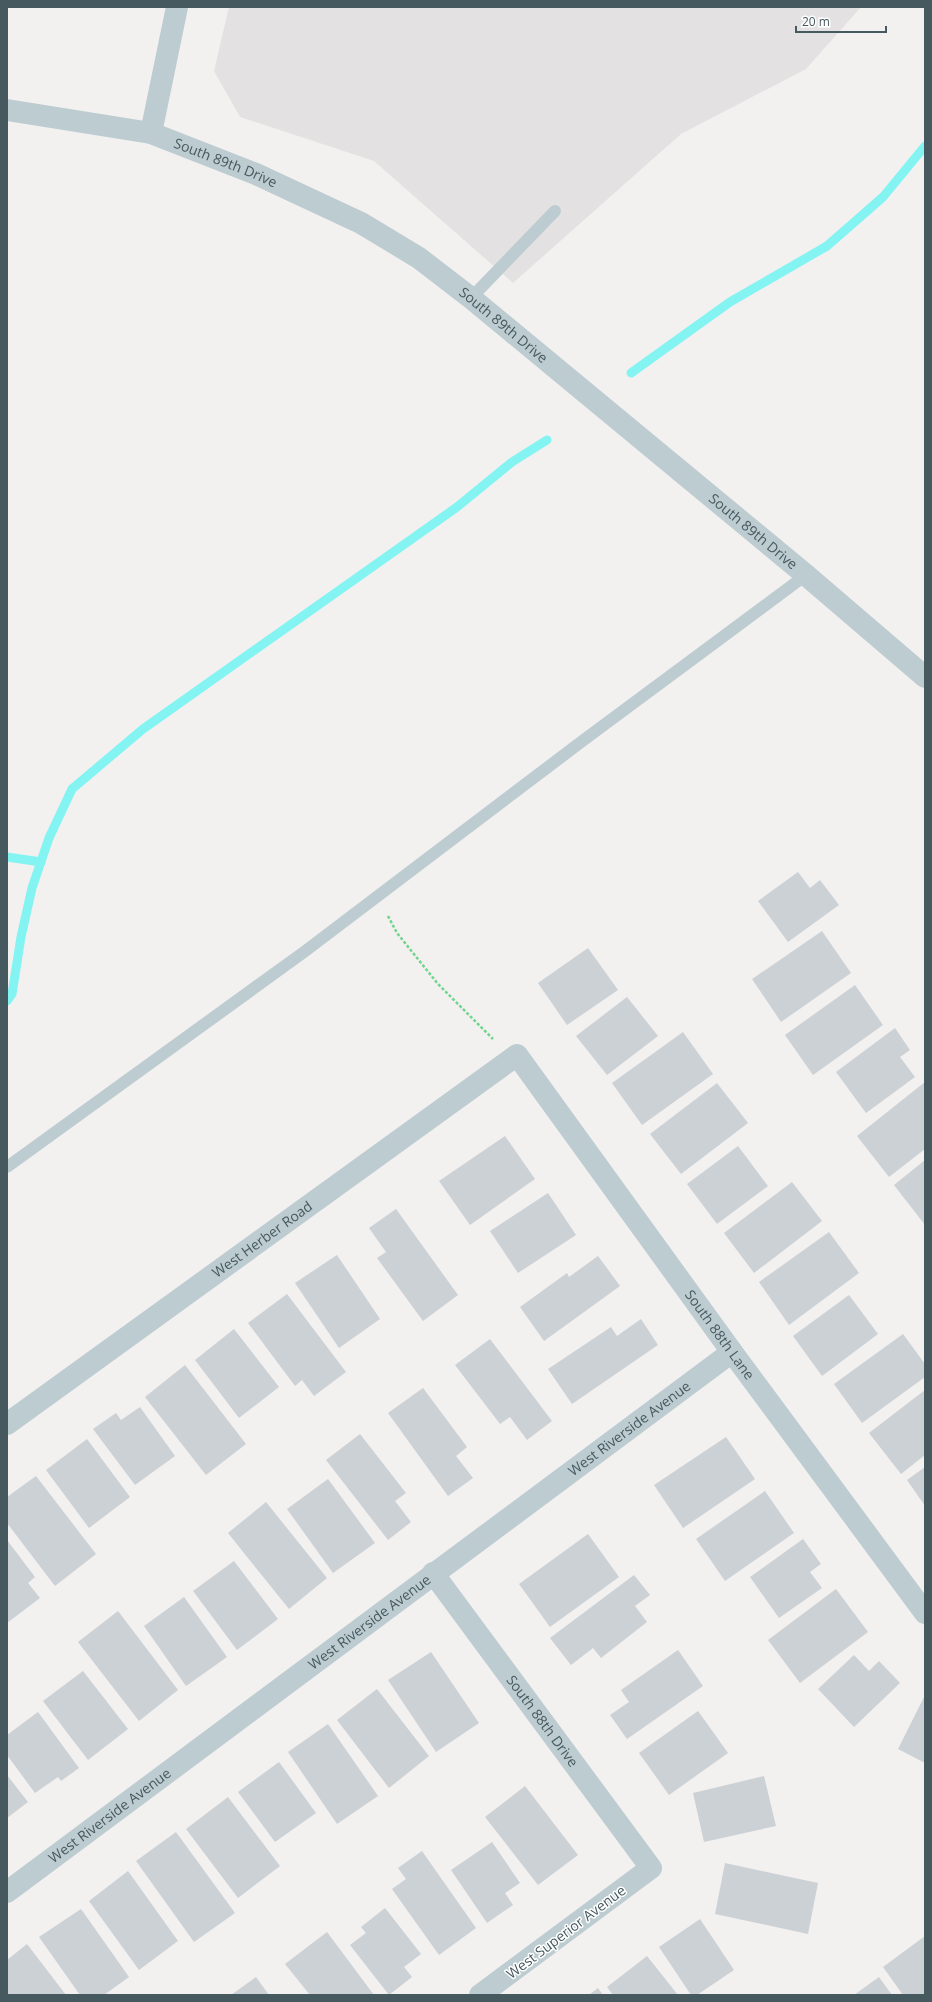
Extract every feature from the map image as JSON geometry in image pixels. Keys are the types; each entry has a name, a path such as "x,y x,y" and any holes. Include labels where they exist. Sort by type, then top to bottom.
{"street":[{"path":"151,133 177,7"},
{"name":"South 89th Drive","path":"7,110 151,133 256,174 361,223 419,258 471,298 806,575 925,677"},
{"name":"South 88th Lane","path":"517,1055 732,1352 925,1613"},
{"name":"West Herber Road","path":"7,1424 517,1055"},
{"name":"West Riverside Avenue","path":"7,1892 432,1573 732,1352"},
{"name":"South 88th Drive","path":"432,1573 651,1868"},
{"name":"West Superior Avenue","path":"480,1995 651,1868"}],"lane":[{"path":"471,298 555,211"},
{"path":"7,1167 304,952 581,742 806,575"}],"path":[{"path":"378,896 397,933 438,984 491,1038 517,1055"}],"shaded area":[{"path":"229,7 861,7 806,69 681,134 513,283 374,161 240,117 214,71"}],"building":[{"path":"798,872 810,888 820,880 839,905 788,942 758,901"},
{"path":"822,931 851,973 781,1022 752,979"},
{"path":"588,948 618,990 567,1025 538,983"},
{"path":"855,985 883,1025 813,1075 785,1035"},
{"path":"627,997 658,1036 607,1075 576,1036"},
{"path":"895,1028 910,1050 900,1057 915,1077 866,1113 836,1072"},
{"path":"683,1032 713,1074 642,1125 612,1083"},
{"path":"925,1082 925,1149 889,1177 857,1136"},
{"path":"717,1083 748,1123 681,1174 650,1134"},
{"path":"505,1136 535,1179 470,1225 439,1181"},
{"path":"738,1146 768,1186 717,1224 687,1184"},
{"path":"925,1160 925,1225 894,1185"},
{"path":"792,1182 822,1221 754,1273 724,1233"},
{"path":"548,1193 576,1235 518,1273 490,1231"},
{"path":"396,1209 458,1295 423,1321 377,1258 386,1252 369,1228"},
{"path":"829,1232 859,1273 789,1325 759,1282"},
{"path":"337,1255 380,1319 339,1348 295,1283"},
{"path":"598,1256 620,1286 544,1341 520,1307 567,1273 569,1277"},
{"path":"287,1294 346,1372 314,1396 302,1380 295,1386 248,1323"},
{"path":"849,1295 878,1334 822,1376 793,1336"},
{"path":"641,1319 658,1345 572,1404 548,1369 611,1327 617,1336"},
{"path":"234,1329 279,1387 239,1418 195,1360"},
{"path":"903,1334 925,1364 925,1377 862,1423 834,1384"},
{"path":"490,1339 552,1421 527,1440 510,1417 500,1424 455,1365"},
{"path":"185,1365 246,1444 206,1475 145,1397"},
{"path":"423,1388 467,1447 456,1456 473,1478 448,1496 388,1413"},
{"path":"925,1390 925,1455 901,1474 869,1433"},
{"path":"140,1407 175,1456 135,1485 93,1429 116,1413 121,1420"},
{"path":"360,1434 406,1493 395,1501 411,1522 388,1540 326,1460"},
{"path":"726,1437 755,1479 683,1528 654,1485"},
{"path":"87,1439 130,1497 89,1528 46,1470"},
{"path":"925,1467 925,1506 907,1480"},
{"path":"36,1476 96,1554 55,1586 7,1523 7,1497"},
{"path":"328,1479 375,1543 333,1573 287,1509"},
{"path":"765,1491 794,1533 725,1581 696,1539"},
{"path":"266,1502 327,1578 289,1609 228,1533"},
{"path":"588,1534 619,1577 550,1627 519,1584"},
{"path":"803,1539 821,1564 810,1572 822,1588 779,1618 750,1577"},
{"path":"7,1540 35,1577 28,1583 40,1598 7,1623"},
{"path":"234,1561 278,1619 237,1650 193,1591"},
{"path":"634,1575 650,1595 635,1606 647,1622 601,1658 593,1648 571,1665 550,1638"},
{"path":"836,1589 868,1632 800,1683 768,1640"},
{"path":"184,1597 227,1657 186,1686 144,1626"},
{"path":"118,1611 178,1690 139,1721 78,1642"},
{"path":"678,1650 703,1686 627,1739 610,1715 629,1702 621,1690"},
{"path":"431,1652 479,1723 436,1752 388,1680"},
{"path":"854,1655 869,1671 879,1661 900,1683 854,1727 818,1689"},
{"path":"83,1671 128,1729 88,1760 43,1701"},
{"path":"377,1689 429,1756 389,1788 337,1720"},
{"path":"925,1695 925,1763 898,1749"},
{"path":"698,1711 728,1753 669,1795 639,1753"},
{"path":"38,1712 79,1768 61,1781 58,1777 35,1793 7,1755 7,1735"},
{"path":"328,1724 378,1796 337,1824 288,1752"},
{"path":"279,1762 316,1813 275,1842 238,1792"},
{"path":"7,1775 28,1802 7,1818"},
{"path":"764,1776 776,1826 704,1842 693,1793"},
{"path":"525,1786 578,1855 538,1885 485,1817"},
{"path":"228,1797 280,1866 238,1898 186,1829"},
{"path":"176,1832 235,1913 194,1942 136,1861"},
{"path":"492,1842 520,1883 505,1893 513,1905 487,1923 451,1870"},
{"path":"422,1851 476,1928 439,1955 392,1889 406,1879 398,1868"},
{"path":"725,1863 818,1883 808,1934 715,1914"},
{"path":"128,1871 178,1941 139,1970 89,1901"},
{"path":"385,1908 421,1954 404,1967 412,1977 389,1995 350,1945 366,1933 361,1927"},
{"path":"81,1909 129,1977 104,1995 80,1995 39,1937"},
{"path":"700,1919 734,1970 697,1995 691,1995 659,1947"},
{"path":"327,1932 374,1995 310,1995 285,1964"},
{"path":"925,1936 925,1995 903,1995 883,1967"},
{"path":"27,1944 66,1995 7,1995 7,1960"},
{"path":"647,1956 678,1995 613,1995 607,1987"},
{"path":"256,1977 269,1995 231,1995"},
{"path":"879,1977 892,1995 854,1995"},
{"path":"598,1988 603,1995 589,1995"}],"waterway":[{"path":"631,373 730,302 827,246 883,197 925,146"},
{"path":"7,1001 12,994 21,937 32,888 49,838 72,789 143,729 457,507 512,462 547,440"},
{"path":"7,857 41,862"}]}
